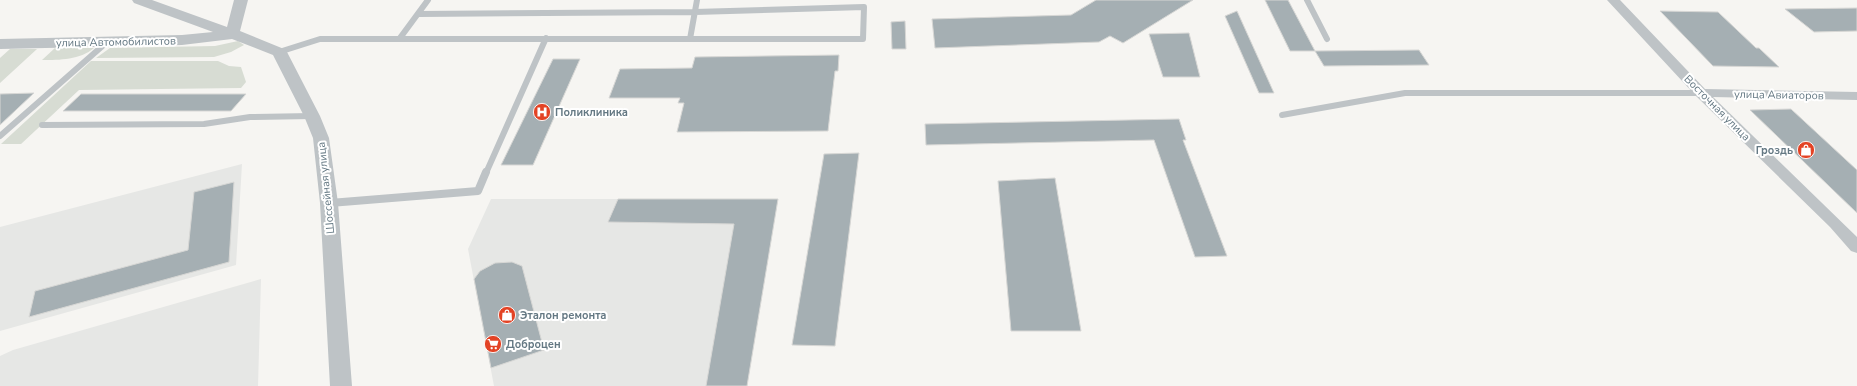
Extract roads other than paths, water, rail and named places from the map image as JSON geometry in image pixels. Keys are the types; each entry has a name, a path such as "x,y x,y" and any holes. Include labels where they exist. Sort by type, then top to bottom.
{"street":[{"path":"139,0 261,44 279,52"},
{"path":"232,34 241,0"},
{"name":"Восточная улица","path":"1613,0 1701,93 1835,223 1857,247"},
{"name":"улица Автомобилистов","path":"0,44 182,40 232,34"},
{"name":"Шоссейная улица","path":"279,52 312,116 321,138 329,203 341,386"},
{"name":"улица Авиаторов","path":"1701,93 1857,96"}],"lane":[{"path":"400,38 428,0"},
{"path":"690,39 697,0"},
{"path":"1307,0 1327,39"},
{"path":"279,52 320,39 863,39 864,7 695,12 419,14"},
{"path":"329,203 478,191 546,38"},
{"path":"0,136 107,42"},
{"path":"1282,115 1405,93 1701,93"},
{"path":"42,125 204,124 250,117 312,116"}],"place":[{"name":"Поликлиника","path":"542,112"},
{"name":"Гроздь","path":"1806,150"},
{"name":"Эталон ремонта","path":"507,315"},
{"name":"Доброцен","path":"493,344"}]}
